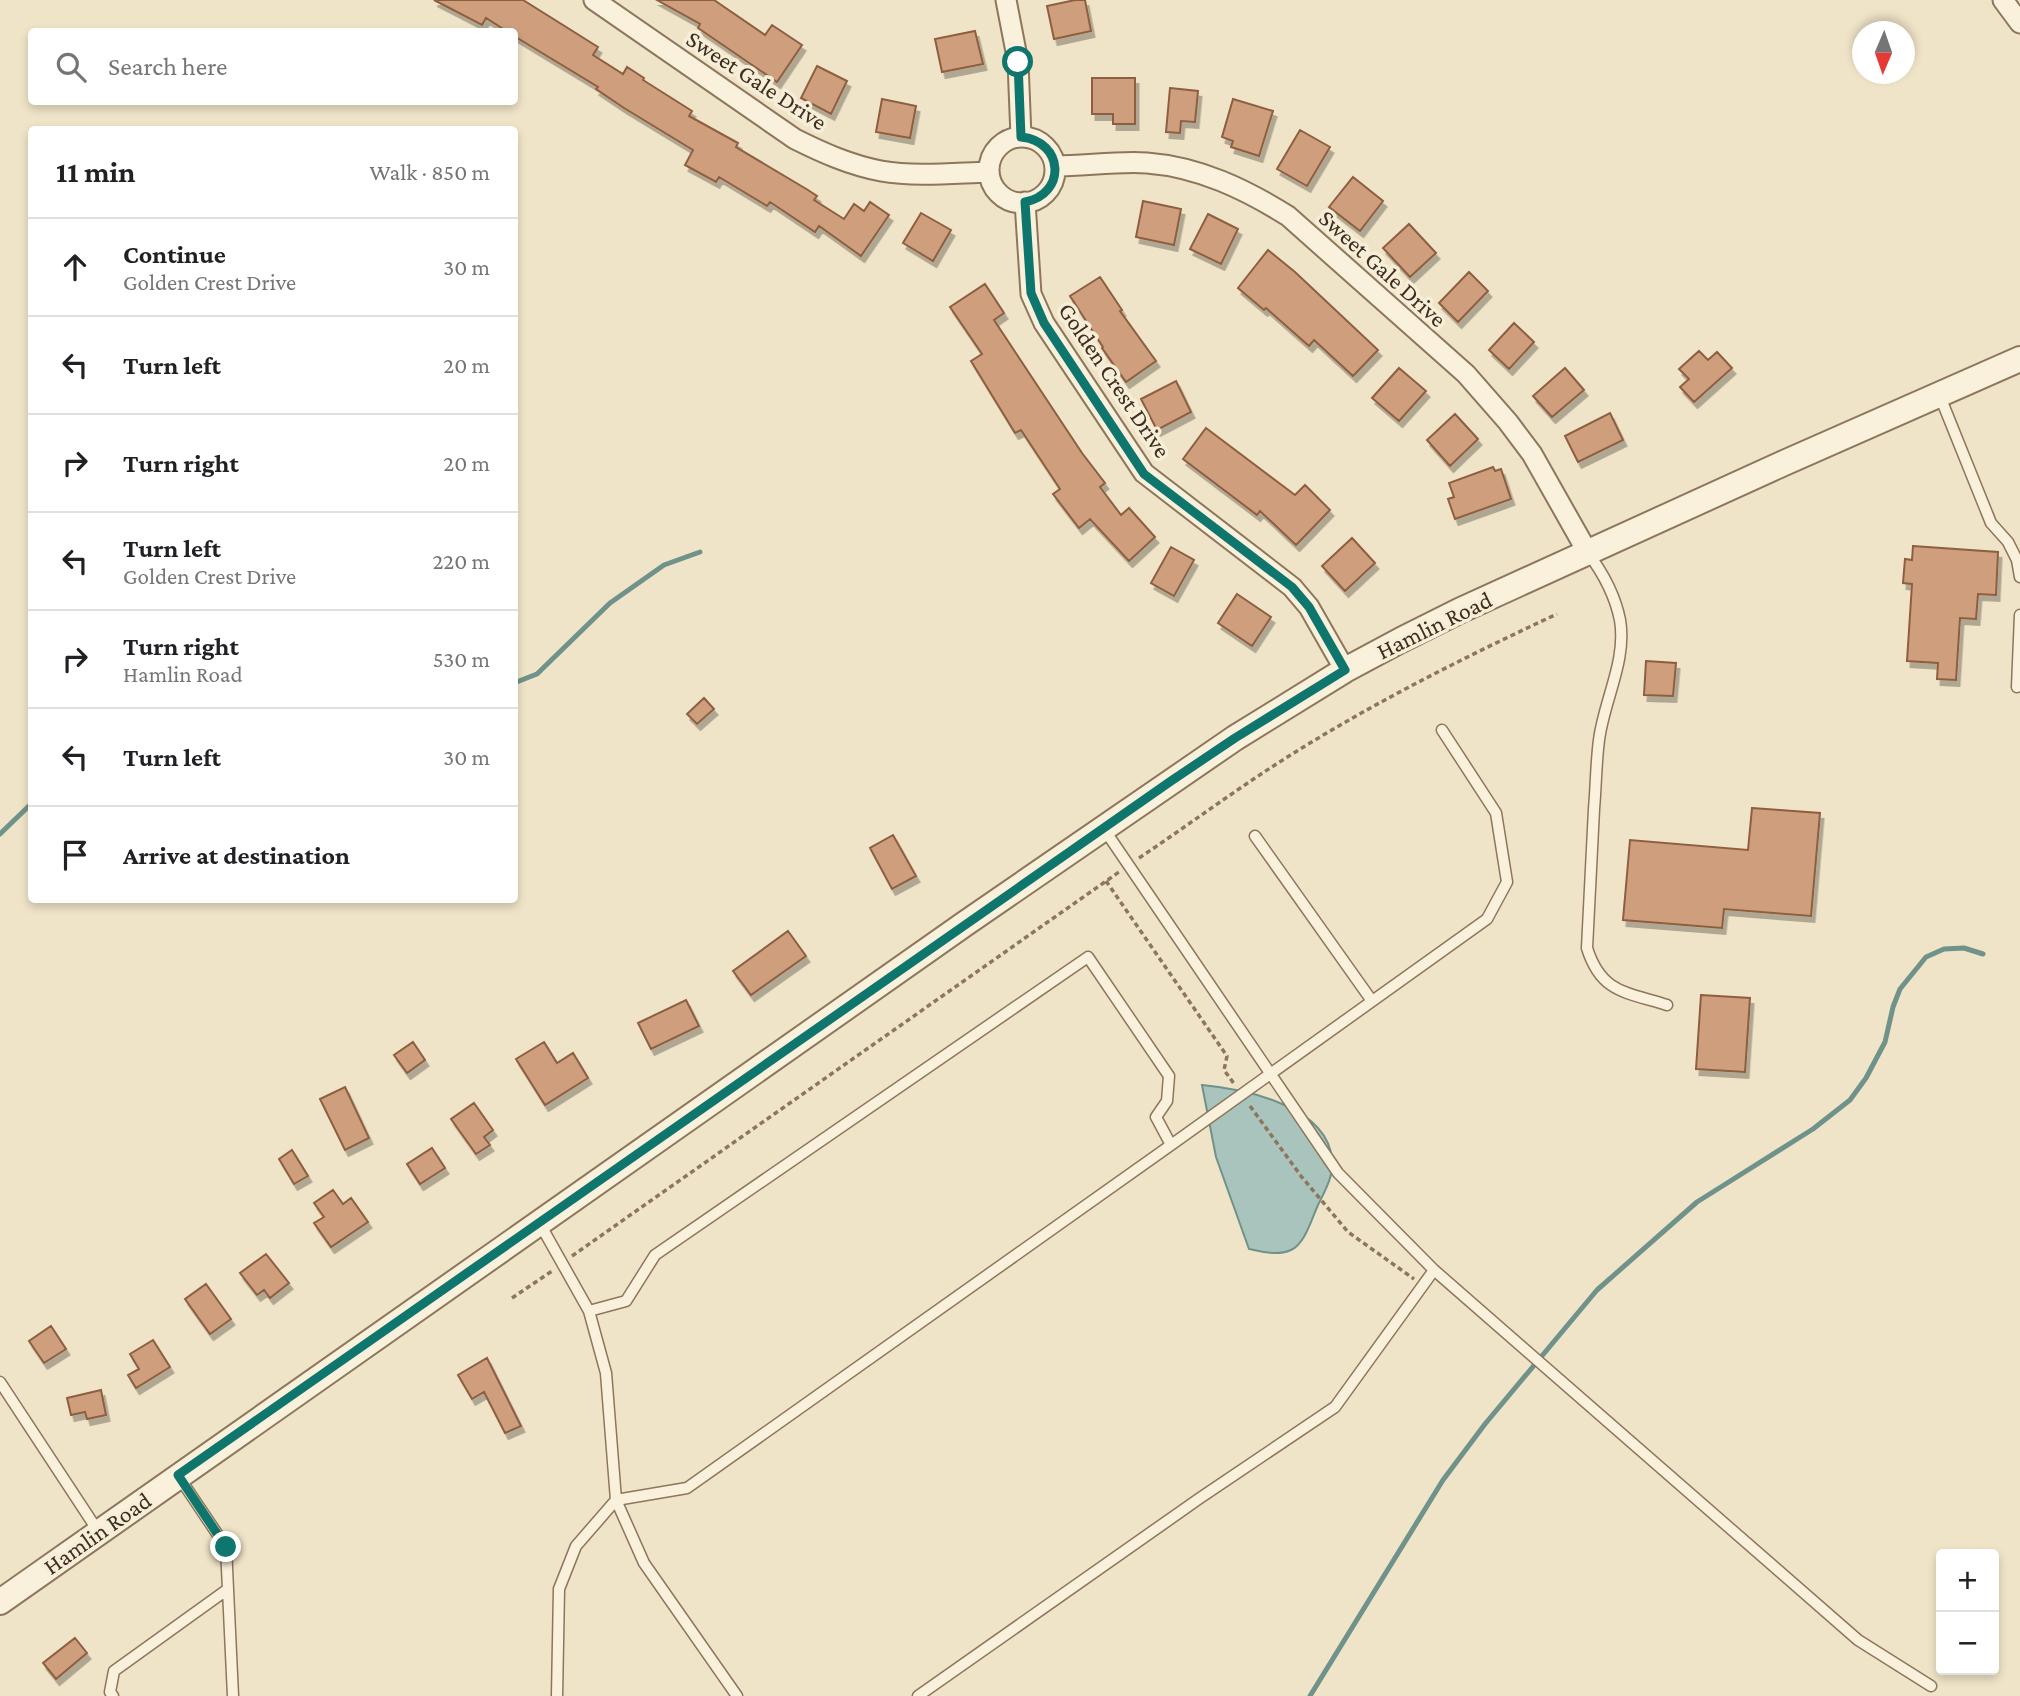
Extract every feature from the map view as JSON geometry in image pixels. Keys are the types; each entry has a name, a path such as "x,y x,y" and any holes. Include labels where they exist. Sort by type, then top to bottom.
{"street":[{"name":"Sweet Gale Drive","path":"594,0 795,139 826,154 884,171 989,172"},
{"path":"1006,0 1018,62 1021,137"},
{"path":"2003,0 2020,23"},
{"path":"1021,137 1044,145 1050,151 1055,166 1048,191 1041,197 1025,202 1008,199 1001,194 995,188 989,172 990,163 998,148 1005,142 1021,137"},
{"name":"Sweet Gale Drive","path":"1055,166 1146,163 1195,170 1256,196 1288,216 1466,374 1486,396 1532,454 1588,553"},
{"name":"Golden Crest Drive","path":"1025,202 1031,293 1044,323 1144,474 1292,587 1309,607 1345,670"},
{"name":"Hamlin Road","path":"0,1602 820,1025 1235,738 1345,670 1459,611 1939,393 2020,359"}],"lane":[{"path":"1939,393 1991,523 2008,542 2017,559 2020,577"},
{"path":"1588,553 1600,569 1612,594 1620,621 1621,645 1598,741 1587,948 1592,965 1603,981 1618,989 1667,1005"},
{"path":"2017,687 2020,615"},
{"path":"557,1696 559,1589 576,1546 616,1500 687,1488 1487,919 1507,882 1496,813 1442,730"},
{"path":"1104,829 1338,1173 1434,1270 1858,1640 1931,1686"},
{"path":"1255,836 1372,1001"},
{"path":"589,1311 626,1301 655,1255 1088,957 1169,1076 1167,1101 1156,1117 1171,1145"},
{"path":"540,1224 589,1311 606,1373 616,1500 644,1563 737,1696"},
{"path":"918,1696 1200,1498 1335,1407 1434,1270"},
{"path":"0,1382 99,1532"},
{"path":"178,1475 226,1547 233,1696"},
{"path":"113,1696 110,1692 114,1671 228,1589"}],"path":[{"path":"1145,854 1290,755 1371,707 1446,666 1557,614"},
{"path":"573,1255 1107,880 1227,1056 1224,1070 1228,1076"},
{"path":"1250,1107 1301,1176 1348,1231 1423,1285"},
{"path":"512,1298 554,1269"}],"water":[{"path":"1202,1085 1240,1091 1282,1104 1316,1126 1327,1141 1332,1160 1330,1177 1304,1237 1291,1250 1275,1253 1249,1249 1216,1157"}],"building":[{"path":"434,0 523,0 598,47 593,55 623,74 627,67 644,78 643,80 692,111 689,116 738,143 736,147 817,196 814,200 844,219 854,204 864,211 870,202 889,215 861,256 819,226 815,232 770,202 767,206 719,177 716,182 685,165 693,150 518,38 518,28 502,28 486,18 482,25"},
{"path":"657,0 714,0 765,35 772,25 802,45 777,82 698,28 700,24"},
{"path":"1085,0 1091,31 1054,39 1047,6"},
{"path":"975,31 983,64 942,72 935,39"},
{"path":"817,66 847,81 831,114 801,98"},
{"path":"1092,78 1135,78 1135,124 1113,124 1113,114 1092,114"},
{"path":"1170,88 1198,91 1195,122 1181,121 1180,133 1166,132"},
{"path":"882,99 916,106 910,138 876,132"},
{"path":"1233,99 1273,111 1259,156 1231,147 1233,141 1222,137"},
{"path":"1300,130 1330,147 1307,186 1277,169"},
{"path":"1353,177 1383,201 1360,231 1329,207"},
{"path":"1143,201 1181,209 1174,245 1136,237"},
{"path":"921,213 951,230 933,261 903,243"},
{"path":"1208,214 1238,229 1221,264 1190,249"},
{"path":"1409,224 1436,253 1410,277 1383,248"},
{"path":"1268,250 1378,350 1353,376 1314,340 1309,346 1266,308 1264,310 1238,288"},
{"path":"1469,272 1488,291 1458,322 1439,303"},
{"path":"1100,277 1122,310 1120,311 1156,361 1126,382 1070,296"},
{"path":"985,284 1004,313 994,320 1082,453 1105,483 1100,487 1121,515 1129,508 1155,537 1129,561 1090,519 1079,528 1053,494 1060,489 1021,430 1015,433 971,361 982,354 950,307"},
{"path":"1514,323 1534,342 1509,369 1489,350"},
{"path":"1699,351 1708,360 1717,352 1732,368 1694,402 1680,387 1689,379 1679,369"},
{"path":"1399,368 1426,391 1399,421 1372,398"},
{"path":"1565,368 1584,390 1552,417 1533,396"},
{"path":"1176,381 1191,412 1157,430 1141,399"},
{"path":"1610,413 1623,440 1578,462 1565,436"},
{"path":"1455,414 1478,439 1450,466 1427,440"},
{"path":"1206,428 1295,495 1305,485 1330,510 1296,545 1260,511 1257,515 1183,459"},
{"path":"1493,467 1495,471 1501,469 1511,499 1455,519 1448,499 1454,497 1449,483"},
{"path":"1352,538 1375,563 1345,591 1322,566"},
{"path":"1913,546 1998,552 1996,595 1978,594 1976,619 1960,618 1956,680 1937,679 1938,663 1907,661 1912,584 1903,583 1905,559 1912,560"},
{"path":"1171,547 1194,560 1174,596 1151,583"},
{"path":"1237,594 1271,617 1252,646 1218,623"},
{"path":"1646,661 1676,663 1673,696 1644,695"},
{"path":"704,698 714,709 697,724 687,714"},
{"path":"1752,808 1820,813 1811,916 1724,909 1722,928 1623,920 1630,840 1748,850"},
{"path":"893,835 916,876 892,889 870,848"},
{"path":"788,931 806,956 751,995 733,971"},
{"path":"1701,995 1750,998 1745,1072 1696,1069"},
{"path":"686,1000 699,1026 651,1049 638,1023"},
{"path":"413,1042 425,1060 407,1073 394,1055"},
{"path":"544,1042 557,1063 573,1053 588,1078 545,1105 516,1059"},
{"path":"345,1087 369,1138 345,1150 320,1099"},
{"path":"474,1103 493,1130 484,1137 490,1145 476,1154 451,1119"},
{"path":"432,1148 445,1168 420,1184 407,1164"},
{"path":"292,1150 308,1176 294,1184 279,1159"},
{"path":"333,1190 343,1204 351,1198 368,1222 331,1247 314,1223 324,1217 314,1203"},
{"path":"266,1254 289,1283 270,1298 264,1290 257,1295 240,1273"},
{"path":"206,1284 231,1319 210,1334 185,1299"},
{"path":"51,1326 66,1349 44,1363 29,1341"},
{"path":"153,1340 170,1367 136,1388 128,1375 139,1369 130,1354"},
{"path":"487,1358 521,1426 505,1433 484,1392 472,1399 458,1375"},
{"path":"101,1390 106,1415 87,1419 85,1412 71,1415 67,1398"},
{"path":"75,1638 87,1653 56,1679 43,1663"}],"waterway":[{"path":"518,681 537,674 610,603 664,565 700,552"},
{"path":"0,834 28,807"},
{"path":"1310,1696 1443,1480 1485,1424 1597,1290 1697,1202 1813,1129 1850,1100 1866,1078 1885,1042 1900,989 1926,957 1944,949 1964,948 1983,954"}],"route":[{"path":"226,1547 178,1475 1171,781 1345,670 1309,607 1292,587 1144,474 1044,323 1031,293 1025,202 1033,201 1048,191 1055,175 1055,166 1050,151 1044,145 1021,137 1018,62"}]}
